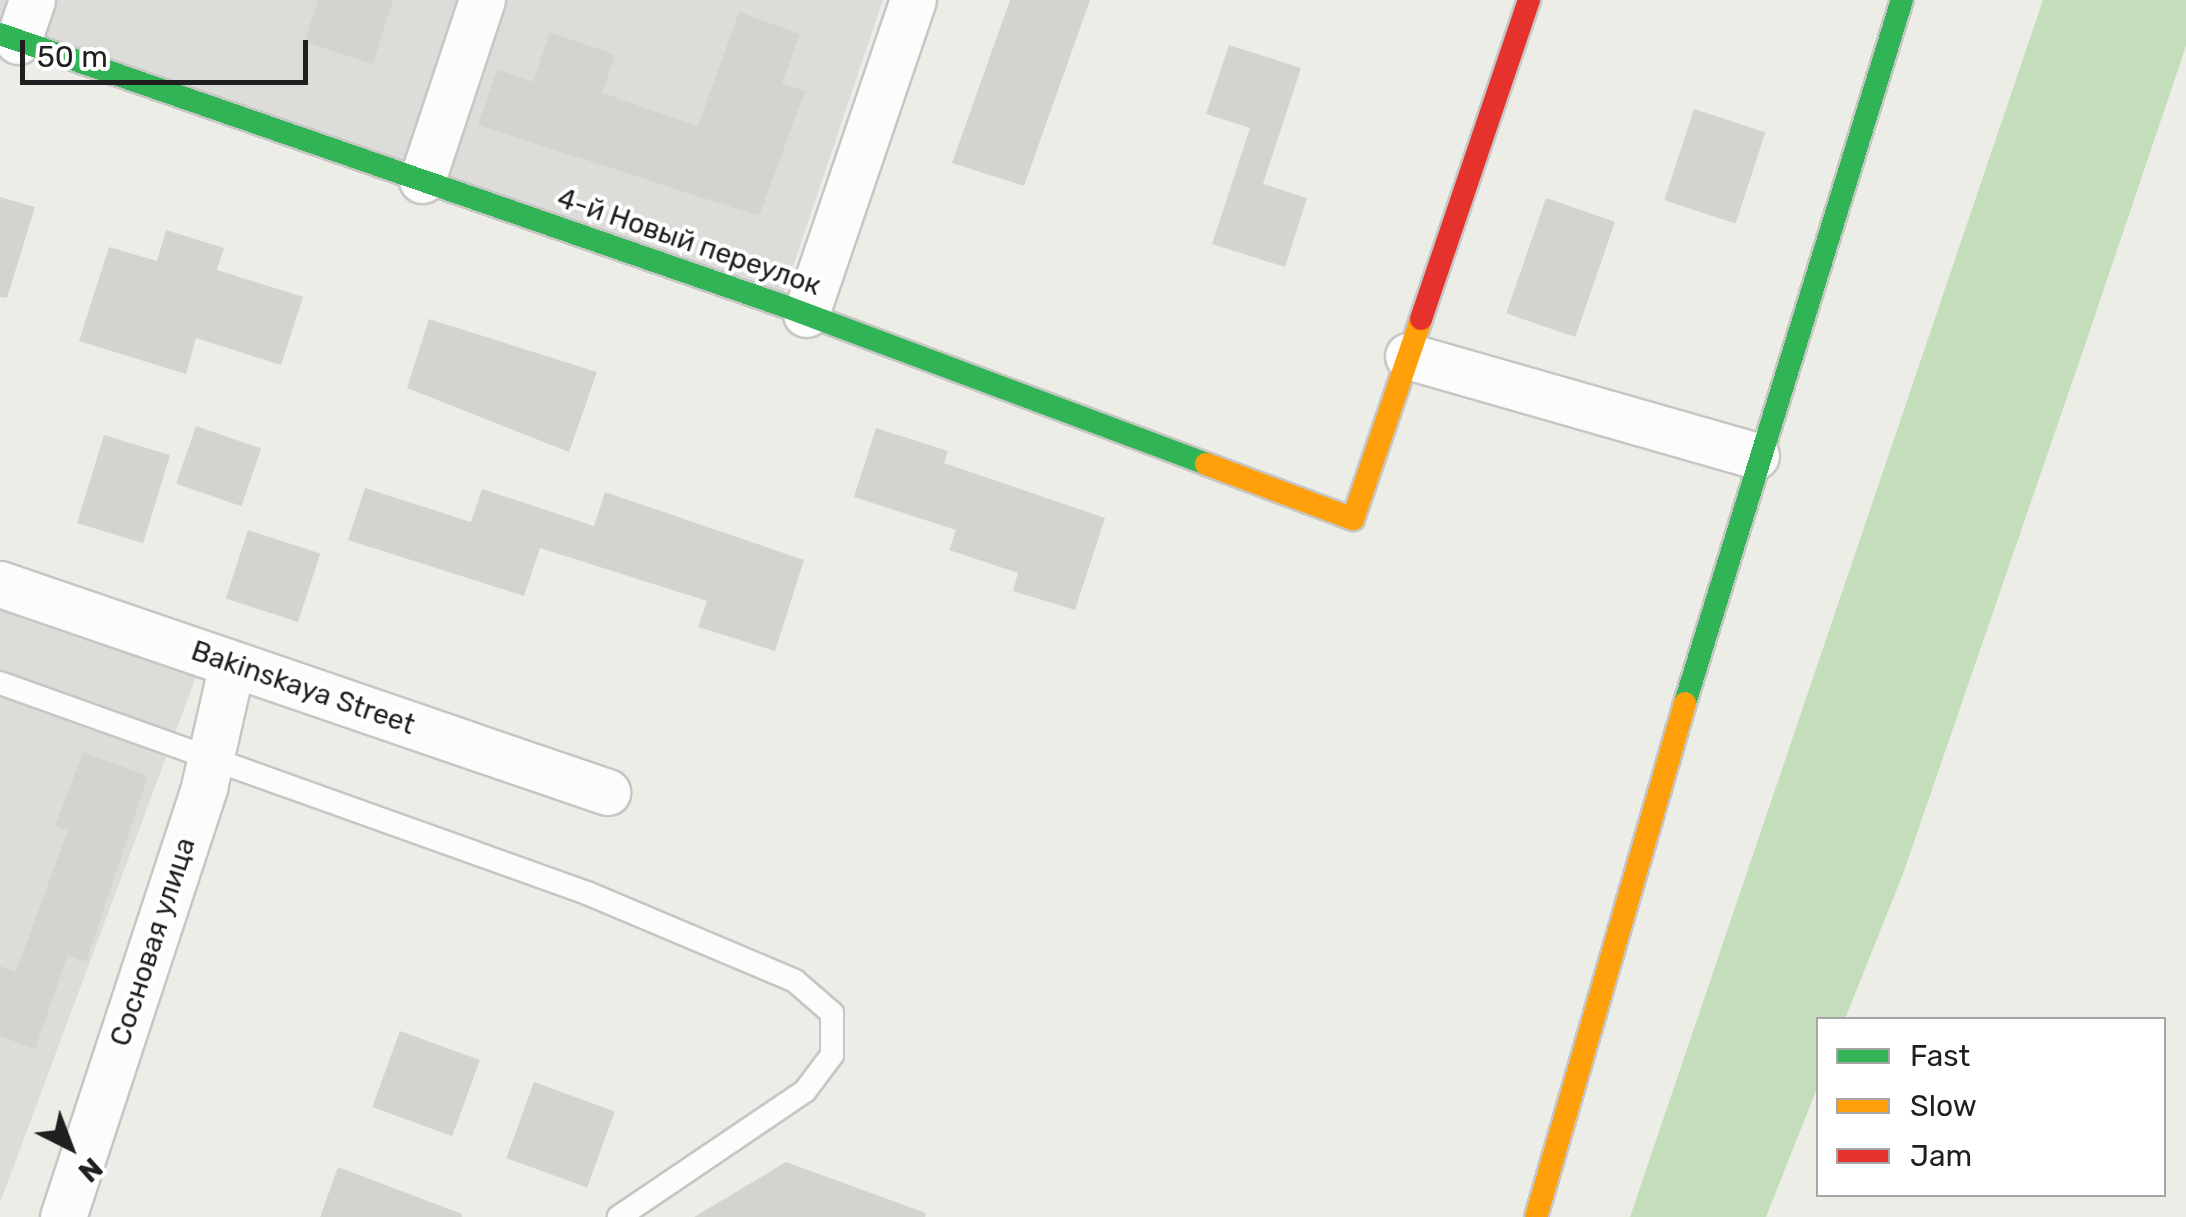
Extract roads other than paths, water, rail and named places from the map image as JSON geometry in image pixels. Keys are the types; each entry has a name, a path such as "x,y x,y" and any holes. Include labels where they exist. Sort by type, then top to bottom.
{"street":[{"path":"422,180 482,0"},
{"path":"806,314 913,0"},
{"path":"1530,0 1408,356 1756,456"},
{"path":"1536,1217 1756,456 1902,0"},
{"name":"4-й Новый переулок","path":"17,25 422,180 806,314 1353,519 1408,356"},
{"name":"Bakinskaya Street","path":"0,584 607,792"},
{"name":"Сосновая улица","path":"63,1217 211,755 232,664"}],"lane":[{"path":"0,683 211,755 587,894 795,982 832,1013 832,1054 805,1090 619,1217"}]}
